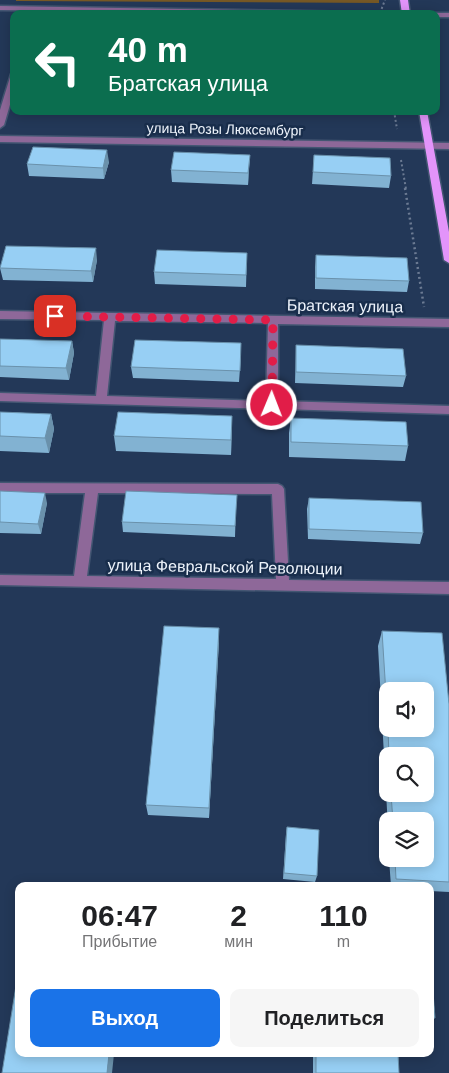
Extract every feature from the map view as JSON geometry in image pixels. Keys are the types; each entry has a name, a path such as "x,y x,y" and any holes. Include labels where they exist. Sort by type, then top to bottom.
{"main road":[{"path":"425,115 449,260"}],"street":[{"path":"0,8 21,10"},
{"path":"0,125 10,90"},
{"name":"улица Розы Люксембург","path":"0,139 449,146"},
{"name":"Братская улица","path":"0,316 449,322"},
{"path":"101,400 110,317"},
{"path":"272,405 273,320"},
{"path":"0,397 449,410"},
{"path":"0,488 278,489 283,584"},
{"path":"80,581 92,488"},
{"name":"улица Февральской Революции","path":"0,580 449,588"}],"path":[{"path":"400,146 426,322"}],"shaded area":[{"path":"379,0 379,3 16,1"}],"building":[{"path":"33,147 107,150 103,168 27,164"},
{"path":"174,152 250,155 248,173 171,170"},
{"path":"314,155 390,158 391,176 313,172"},
{"path":"6,246 96,248 91,271 0,268"},
{"path":"157,250 247,253 246,275 154,272"},
{"path":"316,255 407,258 409,281 316,278"},
{"path":"0,339 72,341 66,368 0,366"},
{"path":"135,340 241,343 240,371 131,367"},
{"path":"296,345 403,349 406,376 296,372"},
{"path":"0,412 51,414 45,438 0,436"},
{"path":"118,412 232,416 231,440 114,436"},
{"path":"291,418 406,422 408,446 291,442"},
{"path":"0,491 45,493 38,524 0,522"},
{"path":"126,491 237,495 235,526 122,522"},
{"path":"309,498 421,502 423,533 309,529"},
{"path":"164,626 219,628 209,808 146,805"},
{"path":"382,631 442,633 449,704 449,882 396,879 395,867 434,867 434,812 392,812 392,802 434,802 434,747 389,747 388,737 434,737 434,682 385,682"},
{"path":"287,827 319,830 317,876 284,873"},
{"path":"15,992 15,1057 109,1057 107,1073 2,1073"},
{"path":"316,1057 398,1057 399,1073 316,1073"}],"route":[{"path":"55,316 273,320 272,405"}]}
